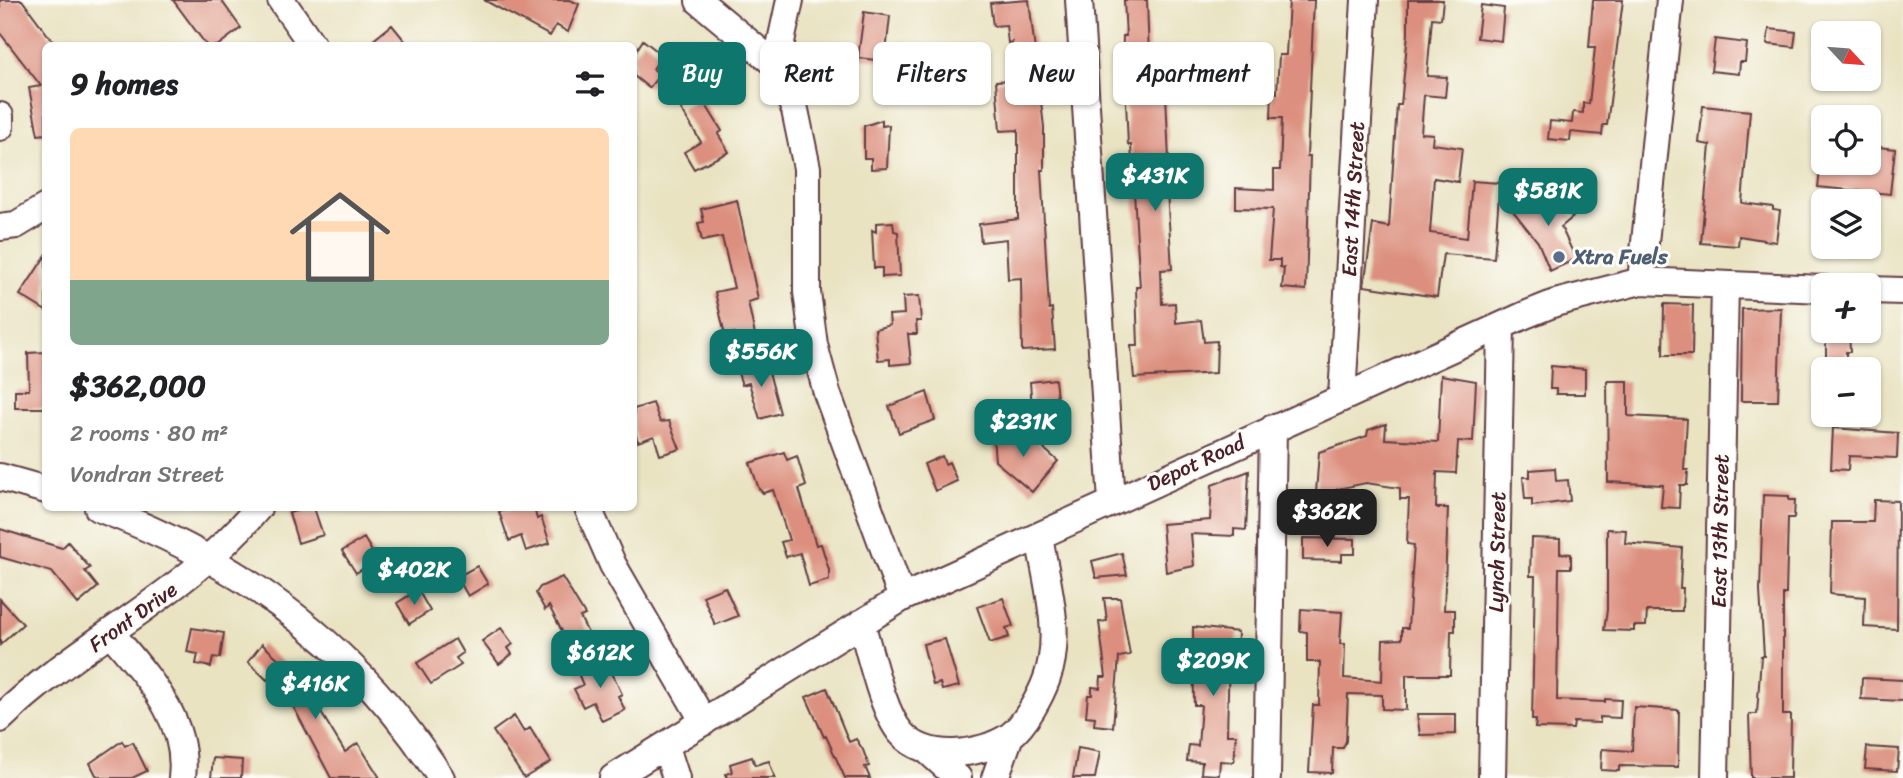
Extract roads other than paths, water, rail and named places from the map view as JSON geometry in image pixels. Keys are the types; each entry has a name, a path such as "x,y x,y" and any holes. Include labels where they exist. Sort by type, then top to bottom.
{"street":[{"path":"281,0 310,42"},
{"path":"699,0 760,51"},
{"path":"781,42 790,0"},
{"path":"1079,0 1112,502"},
{"name":"East 14th Street","path":"1342,397 1364,0"},
{"path":"1641,281 1670,0"},
{"path":"793,105 807,168 807,292 814,345 830,404 902,598"},
{"path":"0,116 0,127"},
{"path":"0,227 16,225 42,209"},
{"name":"Depot Road","path":"613,778 902,598 1273,428 1555,303 1641,281 1811,288"},
{"name":"East 13th Street","path":"1715,778 1725,285"},
{"path":"1881,290 1903,291"},
{"name":"Lynch Street","path":"1492,778 1501,326"},
{"path":"1267,778 1273,428"},
{"path":"0,477 42,489"},
{"path":"105,511 142,524 211,558 280,605 362,674 441,778"},
{"name":"Front Drive","path":"0,719 53,673 112,634 211,558 255,511"},
{"path":"589,511 612,565 704,722"},
{"path":"995,778 1010,736 1026,717 1047,678 1054,636 1039,536"},
{"path":"861,623 884,697 901,733 928,750 958,778"},
{"path":"112,634 170,711 184,760 182,778"},
{"path":"928,750 948,755 977,749 1010,736"},
{"path":"666,747 676,778"}],"place":[{"name":"Xtra Fuels","path":"1559,257"}]}
